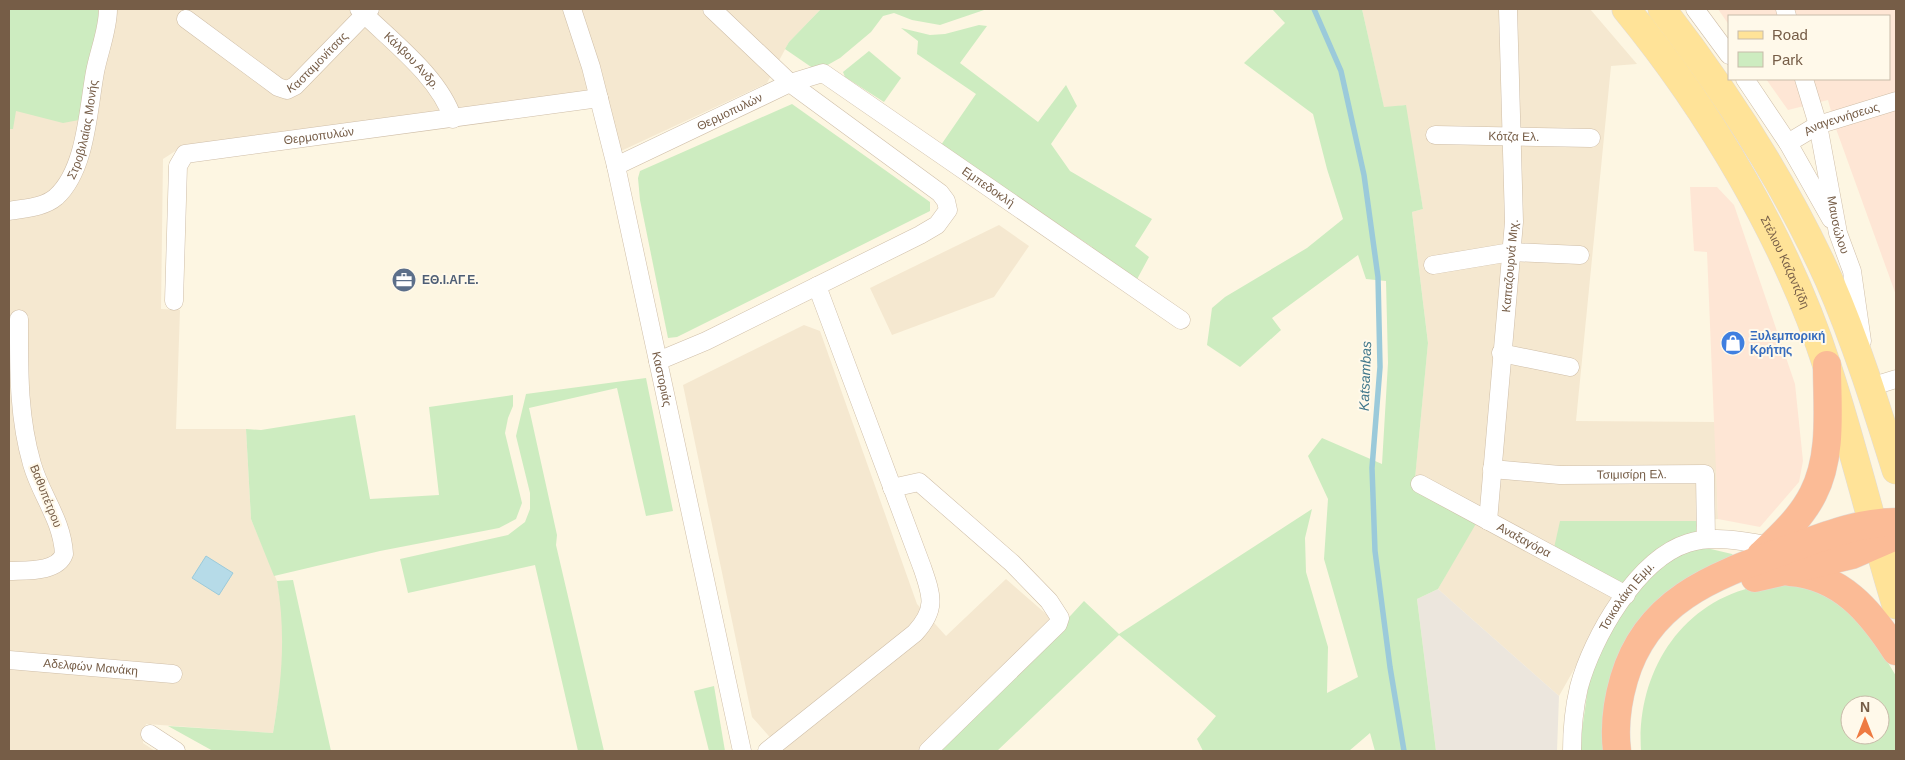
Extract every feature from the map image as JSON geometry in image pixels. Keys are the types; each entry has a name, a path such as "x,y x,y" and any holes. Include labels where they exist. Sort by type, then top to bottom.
{"highway":[{"path":"1763,554 1807,504 1820,479 1826,452 1827,365"},
{"path":"1617,751 1616,724 1621,691 1634,652 1649,628 1670,606 1703,584 1763,554 1845,529 1886,532"},
{"path":"1632,751 1631,705 1639,669 1655,640 1673,619 1697,601 1728,586 1852,555 1886,532"},
{"path":"1782,571 1811,574 1831,583 1848,594 1875,620 1896,651"}],"main road":[{"name":"Στέλιου Καζαντζίδη","path":"1626,9 1699,105 1748,189 1797,289 1827,365 1886,532 1896,605"},
{"path":"1662,9 1726,95 1788,199 1829,280 1868,379 1896,470"}],"street":[{"name":"Στροβιλαίας Μονής","path":"9,211 38,206 51,201 62,191 70,178 85,133 108,9"},
{"name":"Καστοριάς","path":"572,9 599,98 616,166 742,751"},
{"path":"658,361 690,349 930,230 942,220 948,210 946,201 940,193 790,83 712,9"},
{"name":"Καπαζουρνά Μιχ.","path":"1488,521 1501,353 1514,222 1508,9"},
{"path":"1695,9 1728,54"},
{"name":"Κασταμονίτσας","path":"186,19 278,87 287,90 295,86 365,11"},
{"name":"Κάλβου Ανδρ.","path":"365,11 435,85 446,101 453,119"},
{"name":"Εμπεδοκλή","path":"790,83 824,73 1181,320"},
{"path":"1746,80 1788,143 1838,233"},
{"name":"Μαυσώλου","path":"1804,80 1818,125 1838,233 1852,271 1868,379"},
{"name":"Θερμοπυλών","path":"616,166 790,83"},
{"name":"Θερμοπυλών","path":"174,302 178,166 185,154 599,98"},
{"name":"Αναγεννήσεως","path":"1788,143 1818,125 1896,101"},
{"name":"Κότζα Ελ.","path":"1435,135 1592,138"},
{"path":"1433,266 1511,252 1580,256"},
{"path":"771,750 915,633 929,614 931,601 928,584 817,286"},
{"name":"Βαθυπέτρου","path":"9,571 50,567 62,559 64,554 56,517 34,470 22,415 18,318"},
{"path":"1501,353 1570,367"},
{"path":"1868,379 1896,379"},
{"name":"Τσιμισίρη Ελ.","path":"1492,469 1560,475 1705,474 1706,540"},
{"path":"892,488 919,482 1012,563 1049,601 1060,618 1058,624 928,751"},
{"name":"Αναξαγόρα","path":"1420,484 1626,596"},
{"name":"Τσικαλάκη Εμμ.","path":"1572,751 1574,712 1584,672 1595,645 1626,596 1662,556 1686,544 1706,540 1732,540 1763,554"},
{"name":"Αδελφών Μανάκη","path":"9,660 173,674"},
{"path":"150,734 176,751"}],"shaded area":[{"path":"9,9 821,9 789,42 767,83 621,151 600,89 469,110 177,150 163,159 161,309 180,310 176,429 246,429 251,519 277,581 283,615 282,676 273,733 146,724 143,743 155,751 9,751"},
{"path":"1362,9 1590,9 1637,64 1611,66 1576,421 1715,422 1718,519 1698,521 1624,586 1613,600 1559,696 1438,589 1482,510 1415,477 1428,343 1412,212 1423,209 1405,105 1384,108"},
{"path":"1718,9 1896,9 1896,295 1835,126 1828,100 1788,110 1767,80 1890,80 1890,15 1728,15 1728,24"},
{"path":"1690,187 1717,187 1734,205 1795,384 1803,461 1799,482 1760,527 1718,519 1707,252 1694,251"},
{"path":"999,225 1029,246 994,297 892,335 870,288"},
{"path":"804,325 820,331 917,604 946,636 1006,579 1053,620 919,751 782,751 752,717 683,385"},
{"path":"1438,589 1559,696 1557,751 1436,751 1417,599"}],"green space":[{"path":"9,9 98,9 100,20 88,63 79,120 63,123 16,111 13,129 9,129"},
{"path":"821,9 987,9 940,25 912,20 894,13 883,16 871,32 840,58 817,71 785,49 789,42"},
{"path":"1272,9 1362,9 1384,107 1406,105 1423,209 1412,212 1428,343 1414,489 1477,522 1438,589 1417,599 1436,751 1375,751 1370,733 1349,751 1203,751 1197,739 1216,716 1119,635 997,751 939,751 1036,653 1084,601 1119,634 1312,509 1305,538 1306,572 1328,647 1327,693 1358,677 1324,559 1328,499 1308,456 1322,438 1382,464 1388,363 1386,281 1366,279 1358,255 1272,318 1281,330 1240,367 1207,345 1212,308 1225,297 1307,248 1343,219 1327,169 1313,114 1244,63 1285,23"},
{"path":"979,25 987,26 960,63 1038,122 1066,85 1077,106 1051,144 1070,171 1152,219 1135,246 1149,257 1135,283 1090,253 1092,247 941,145 976,94 917,54 918,41 901,28 930,35 945,34"},
{"path":"869,51 901,78 884,102 845,77 843,72"},
{"path":"792,104 930,202 930,211 677,337 668,338 640,200 638,178 640,171"},
{"path":"646,378 673,511 646,516 617,388 529,408 557,535 556,545 604,751 578,751 535,565 408,593 400,559 508,535 525,522 530,509 530,493 516,436 526,394"},
{"path":"513,395 513,406 505,433 522,503 516,519 499,528 380,551 274,576 251,519 246,429 261,430 355,415 370,499 439,495 429,407"},
{"path":"1560,521 1698,521 1695,535 1624,586 1554,548"},
{"path":"1698,546 1732,554 1735,558 1670,594 1607,751 1579,751 1589,681 1599,652 1634,593 1678,551"},
{"path":"293,580 331,751 213,751 168,726 273,733 282,657 280,601 277,581"},
{"path":"1789,584 1812,587 1846,608 1878,646 1896,676 1896,751 1641,751 1641,723 1646,695 1655,670 1668,646 1685,625 1706,608 1730,595 1766,585"},
{"path":"714,686 725,751 709,751 694,691"}],"water":[{"path":"206,556 233,573 219,595 192,578"}],"waterway":[{"name":"Katsambas","path":"1314,9 1341,71 1364,175 1378,277 1380,367 1372,468 1375,551 1390,667 1404,751"}],"place":[{"name":"ΕΘ.Ι.ΑΓ.Ε.","path":"404,280"},
{"name":"Ξυλεμπορική Κρήτης","path":"1733,343"}]}
